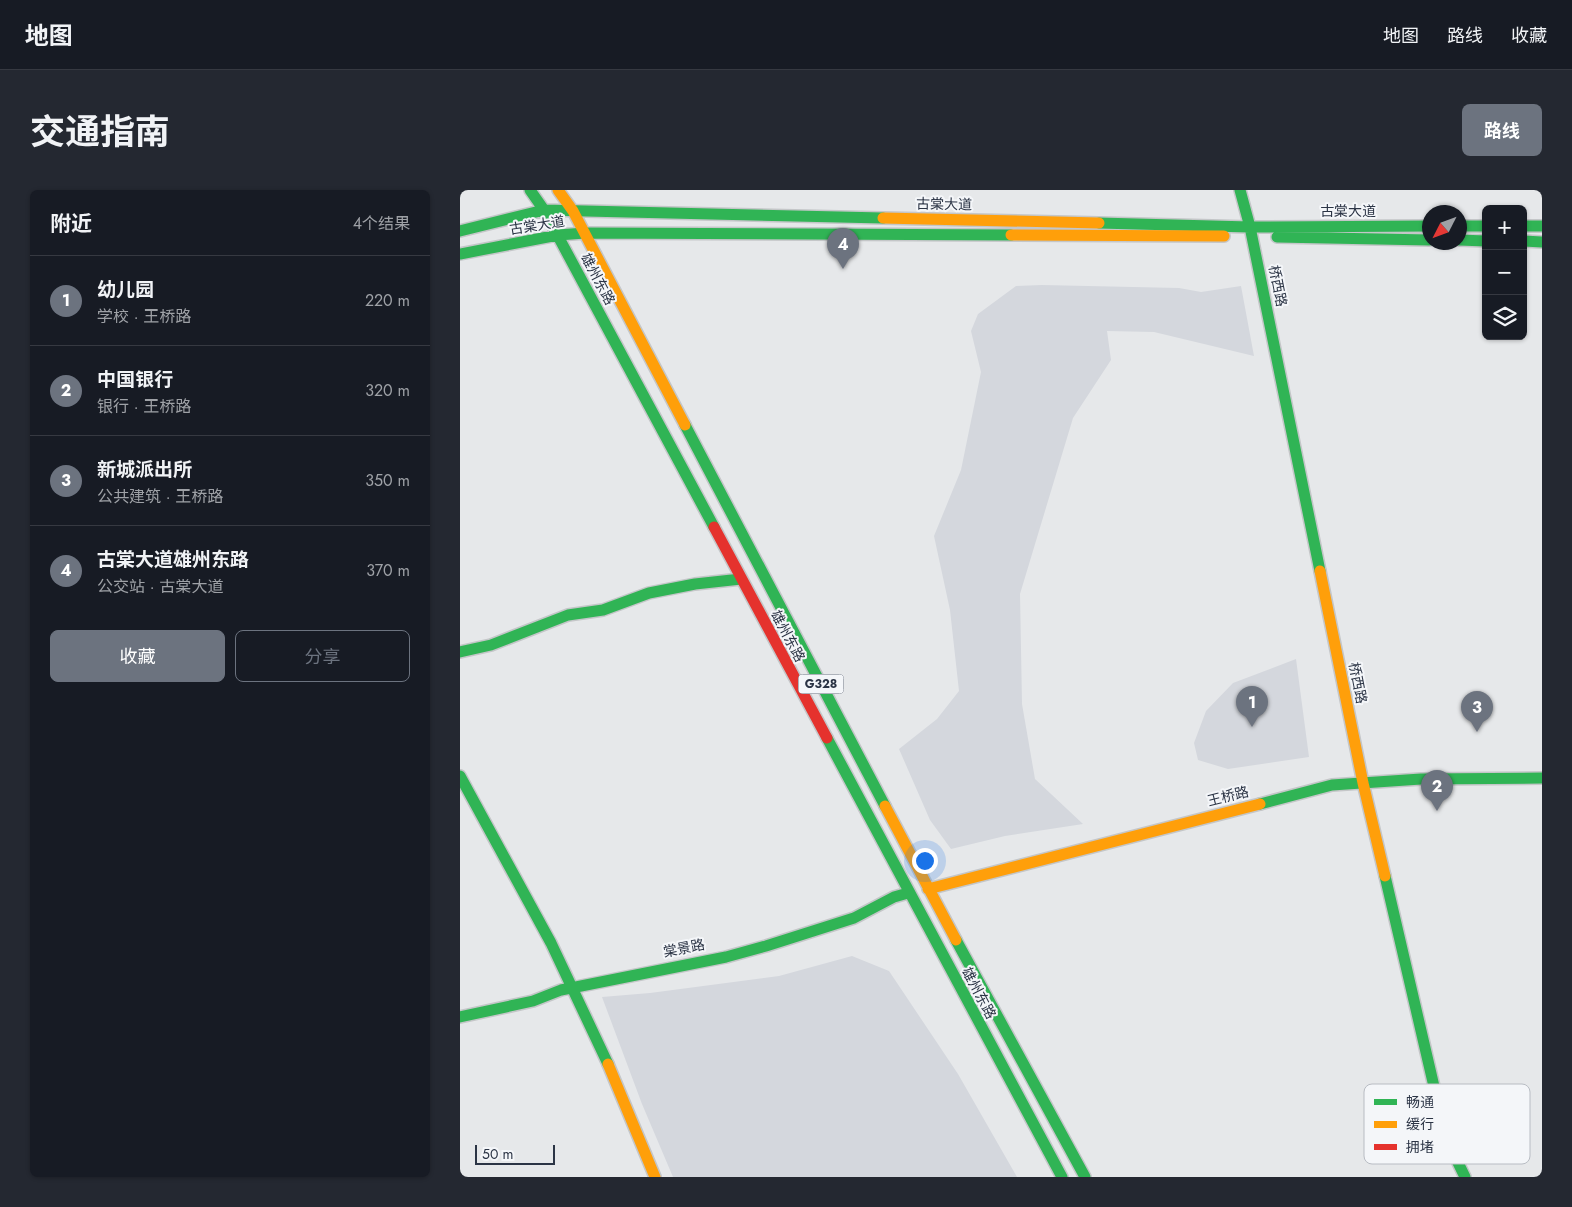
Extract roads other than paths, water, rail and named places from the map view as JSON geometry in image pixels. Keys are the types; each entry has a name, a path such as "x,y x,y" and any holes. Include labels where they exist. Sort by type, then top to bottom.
{"main road":[{"name":"雄州东路","path":"530,190 558,235 740,579 1062,1177"},
{"name":"雄州东路","path":"558,190 573,211 585,233 928,889 1085,1177"},
{"name":"桥西路","path":"1240,190 1251,231 1363,783 1433,1084"},
{"name":"古棠大道","path":"460,231 544,210 1251,231 1422,240"},
{"name":"古棠大道","path":"460,254 558,235 585,233 1251,231 1422,226"},
{"path":"1467,226 1482,226"},
{"path":"1527,226 1542,226"},
{"path":"1467,240 1482,241"},
{"path":"1527,241 1542,242"},
{"path":"460,652 491,645 568,615 602,610 649,593 695,584 720,583 740,579"},
{"path":"460,776 551,943 573,988 617,1082 655,1177"},
{"name":"王桥路","path":"928,889 1332,785 1421,779 1542,778"},
{"name":"棠景路","path":"460,1017 533,1002 561,990 766,946 854,918 894,897 908,893"},
{"name":"桥西路","path":"1458,1164 1464,1177"}],"place":[{"name":"古棠大道雄州东路","path":"843,269"},
{"name":"幼儿园","path":"1252,727"},
{"name":"新城派出所","path":"1477,732"},
{"name":"中国银行","path":"1437,811"}]}
